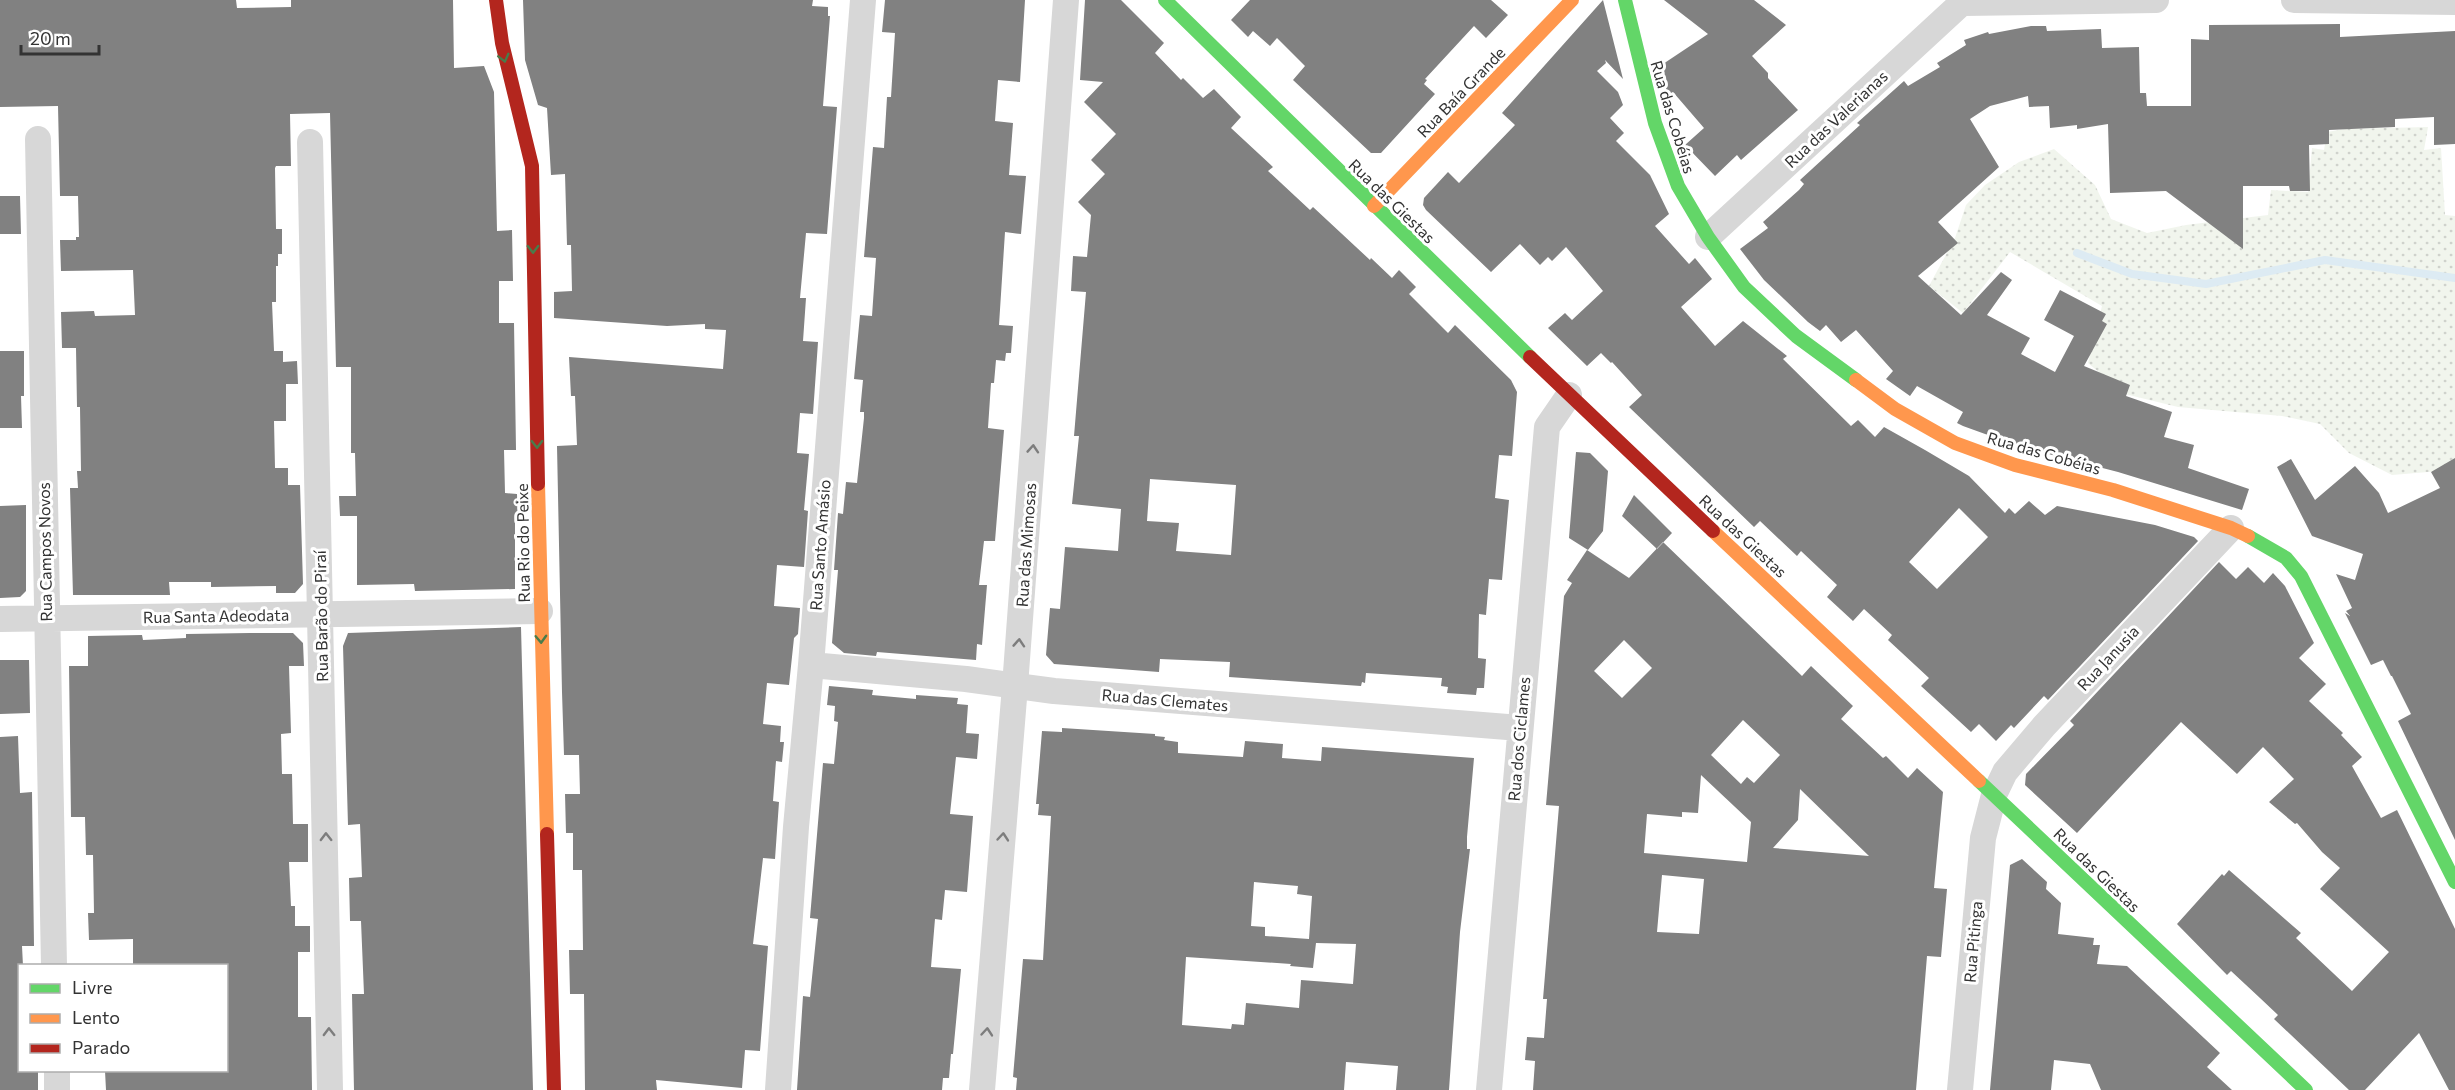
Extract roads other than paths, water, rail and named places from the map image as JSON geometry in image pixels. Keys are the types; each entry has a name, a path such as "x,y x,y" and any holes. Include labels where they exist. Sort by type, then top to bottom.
{"street":[{"name":"Rua Rio do Peixe","path":"496,0 502,50 527,133 532,166 540,611 554,1090"},
{"name":"Rua Santo Amásio","path":"778,1090 796,827 811,665 863,0"},
{"name":"Rua das Mimosas","path":"982,1090 1015,686 1066,0"},
{"name":"Rua das Giestas","path":"1165,0 1569,395 2306,1090"},
{"name":"Rua Baía Grande","path":"1374,206 1572,0"},
{"name":"Rua das Cobéias","path":"1625,0 1655,123 1678,186 1708,237 1744,287 1796,336 1895,409 1955,443 2015,465 2113,490 2231,528 2262,542 2286,558 2301,576 2455,882"},
{"path":"1964,1 2156,0"},
{"path":"2294,0 2455,2"},
{"name":"Rua das Valerianas","path":"1708,237 1964,1"},
{"name":"Rua Campos Novos","path":"38,139 54,964"},
{"name":"Rua Barão do Piraí","path":"310,142 330,1090"},
{"name":"Rua dos Ciclames","path":"1489,1090 1547,427 1569,395"},
{"name":"Rua Janusia","path":"1994,795 2005,772 2044,726 2231,528"},
{"name":"Rua Santa Adeodata","path":"0,618 540,611"},
{"name":"Rua das Clemates","path":"811,665 966,679 1015,686 1520,728"},
{"name":"Rua Pitinga","path":"1960,1090 1983,838 1994,795"},
{"path":"57,1072 57,1090"}],"waterway":[{"path":"2077,253 2132,274 2206,284 2325,260 2455,278"}]}
